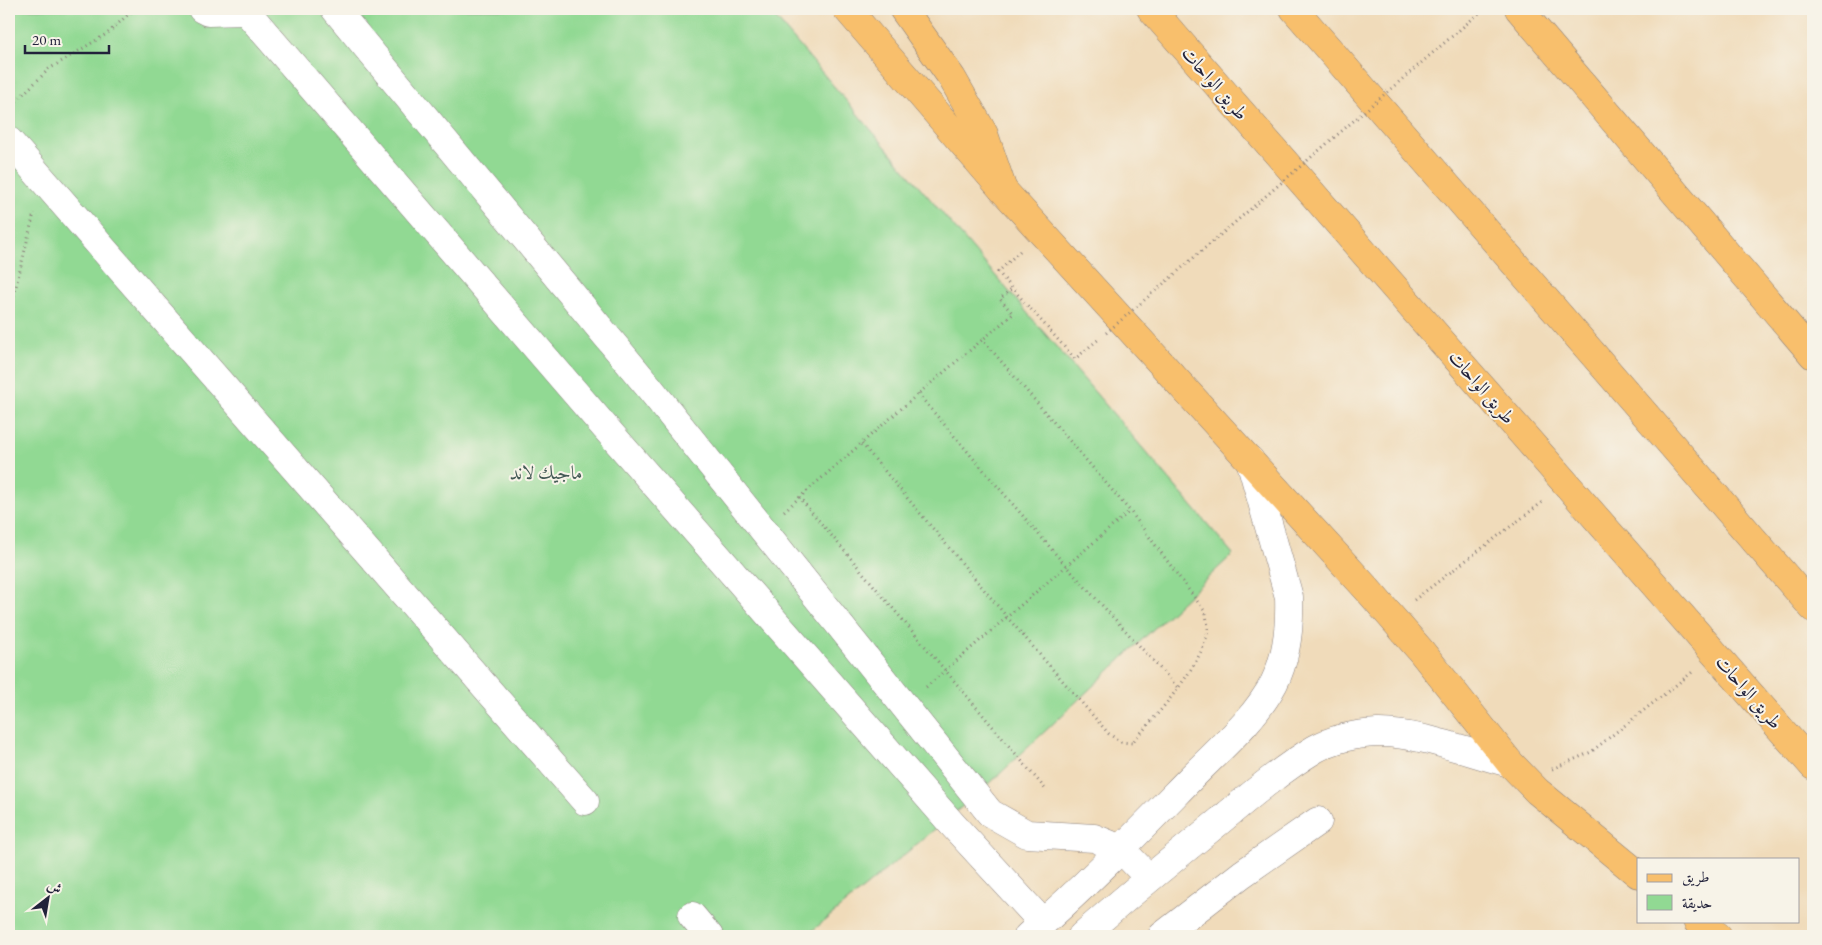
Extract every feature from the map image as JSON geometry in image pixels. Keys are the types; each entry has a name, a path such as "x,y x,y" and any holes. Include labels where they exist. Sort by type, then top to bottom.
{"main road":[{"path":"847,9 1003,190 1392,617 1518,772 1637,873"},
{"path":"903,9 952,78 984,134 1003,190"},
{"name":"طريق الواحات","path":"1151,9 1813,766"},
{"path":"1294,9 1813,608"},
{"path":"1520,9 1813,355"},
{"path":"1698,922 1718,936"}],"street":[{"path":"202,9 208,12 248,10 603,425 952,824 1036,930 1121,849 1258,710 1275,681 1284,654 1290,621 1289,597 1250,460"},
{"path":"335,9 648,386 990,813 1027,834 1094,838 1121,849 1149,878"},
{"path":"9,142 585,802"},
{"path":"1082,936 1149,878 1250,796 1316,749 1335,741 1378,733 1411,737 1518,772"},
{"path":"1162,936 1242,874 1318,821"},
{"path":"692,916 709,936"}],"path":[{"path":"9,108 49,69 108,33 134,9"},
{"path":"1041,232 998,272 1075,359 1484,9"},
{"path":"9,315 41,178"},
{"path":"763,530 918,394 1014,314 1000,299 1012,288"},
{"path":"9,307 9,315"},
{"path":"862,444 1007,617 1110,734 1121,742 1132,743 1179,689 1202,647 1208,629 1206,613 1130,511 982,339"},
{"path":"918,394 1066,566 1179,689"},
{"path":"1392,617 1566,484"},
{"path":"799,497 1047,791"},
{"path":"904,706 1130,511"},
{"path":"1518,772 1590,752 1715,654"}],"green space":[{"name":"ماجيك لاند","path":"9,9 768,9 1233,554 987,786 806,936 9,936"}]}
